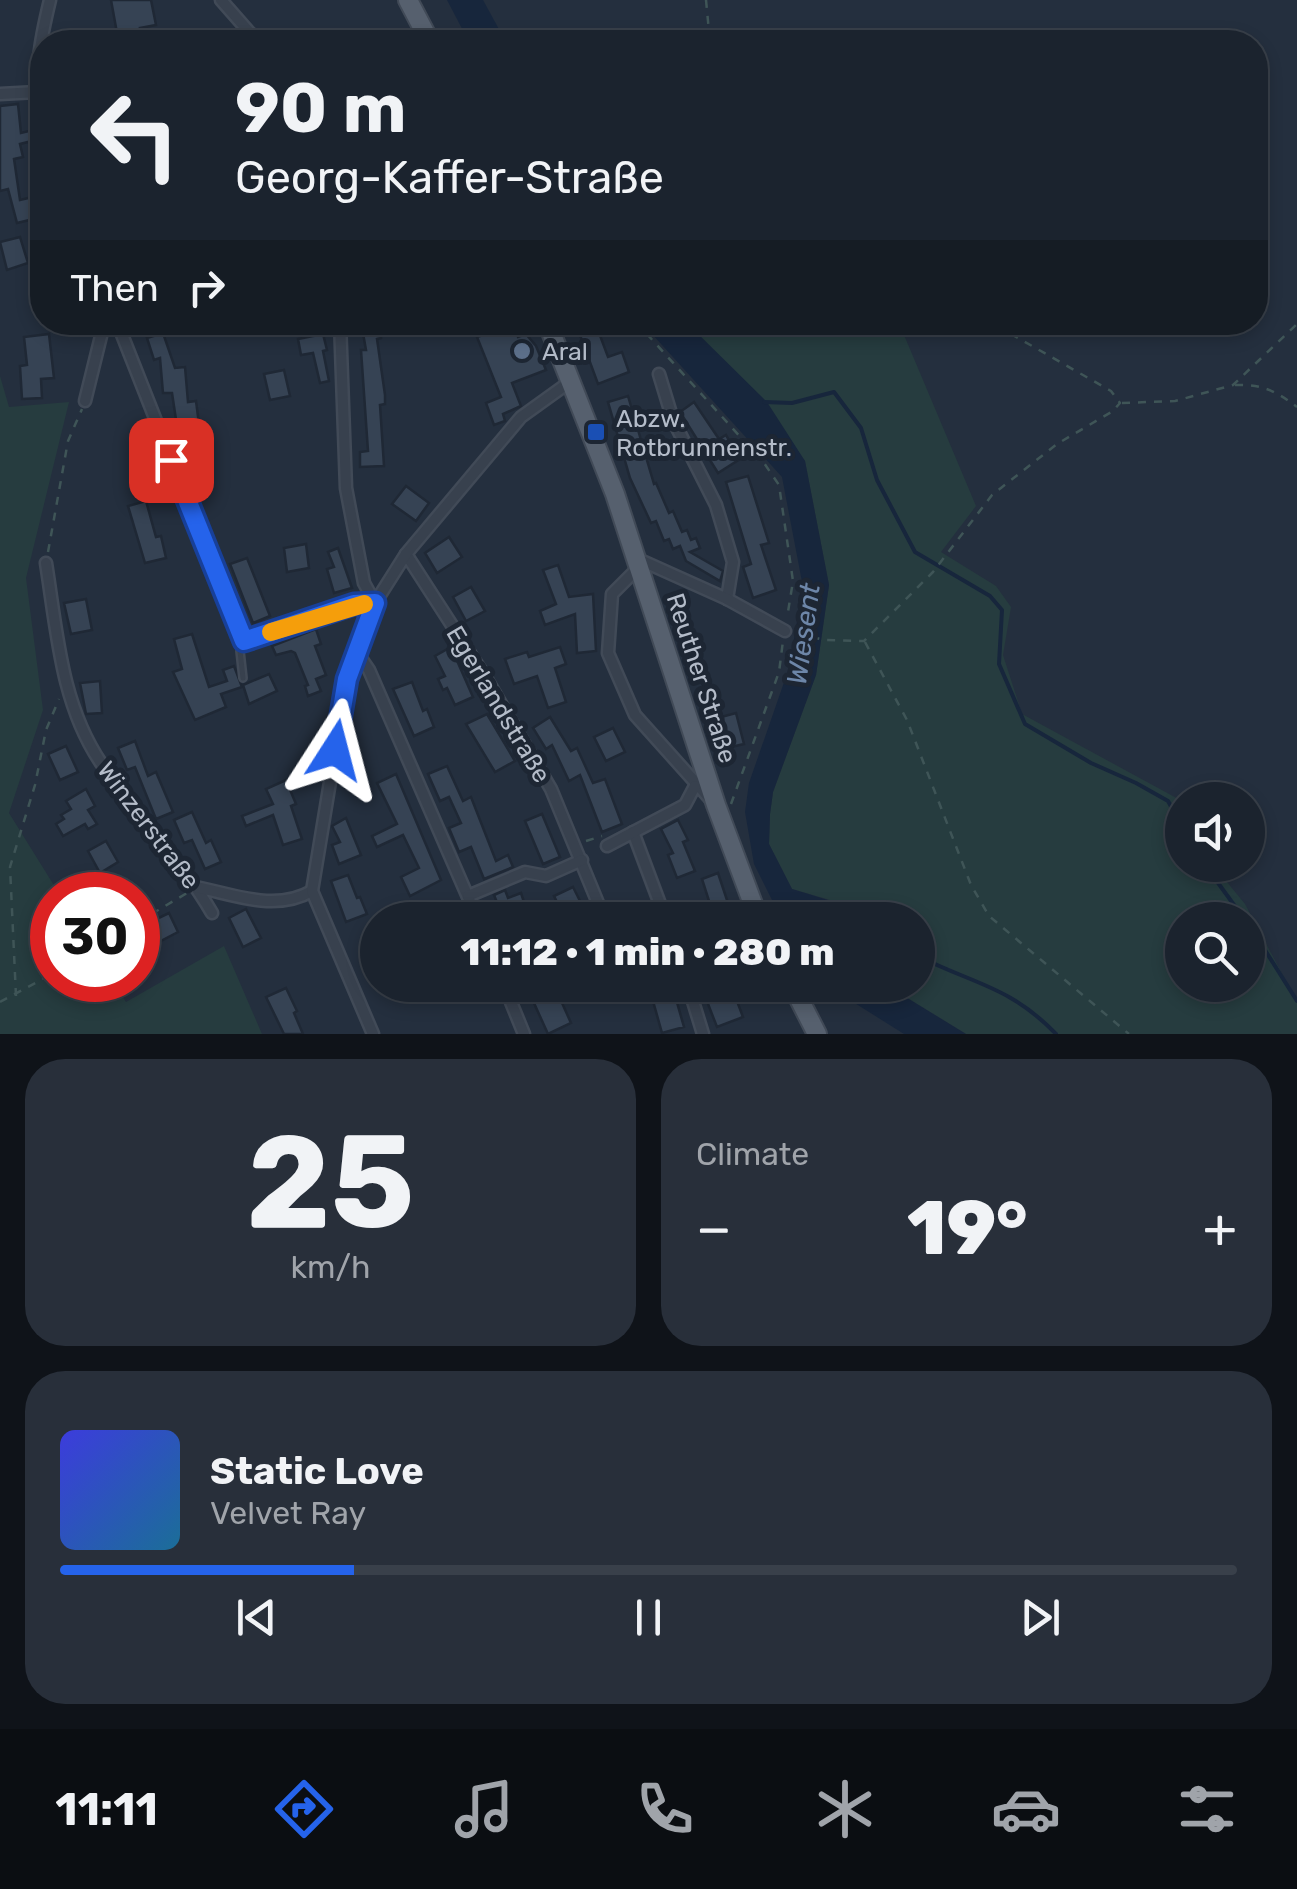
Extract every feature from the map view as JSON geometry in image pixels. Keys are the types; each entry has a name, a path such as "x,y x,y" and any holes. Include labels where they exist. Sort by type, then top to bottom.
{"main road":[{"path":"408,0 424,30"},
{"name":"Reuther Straße","path":"552,335 638,562 716,805 752,902"},
{"path":"801,1002 817,1034"}],"street":[{"path":"43,30 50,0"},
{"path":"221,0 247,30"},
{"path":"0,94 30,92"},
{"path":"85,401 101,335"},
{"path":"119,335 244,641 354,604 375,603"},
{"path":"340,335 346,488 364,583 375,603"},
{"path":"659,374 673,420 716,505 733,562 726,599"},
{"path":"372,1034 312,891 347,679 375,603 406,554 521,418 571,381"},
{"name":"Egerlandstraße","path":"406,554 551,789 598,902"},
{"path":"638,562 726,599 788,631"},
{"name":"Reuther Straße","path":"638,562 612,594 608,653 634,715 716,805"},
{"name":"Winzerstraße","path":"46,563 66,689 100,762 196,887 212,914"},
{"path":"358,654 369,670 470,902"},
{"path":"608,846 685,804 696,786"},
{"path":"633,832 659,902"},
{"path":"468,896 524,872 546,876 582,860"},
{"path":"196,887 266,903 295,901 312,891"},
{"path":"511,1002 524,1034"},
{"path":"693,1002 703,1034"}],"lane":[{"path":"243,678 240,651 244,641"}],"path":[{"path":"706,0 709,30"},
{"path":"1233,385 1297,324"},
{"path":"648,335 764,463 779,485 793,582 788,631 779,672 723,824"},
{"path":"1013,335 1111,391 1120,403"},
{"path":"1120,403 1174,401 1233,385 1256,384 1274,390 1297,407"},
{"path":"46,563 68,442 85,401"},
{"path":"788,631 824,640 864,640 933,572 992,494 1024,467 1113,412 1120,403"},
{"path":"864,640 907,720 971,885 989,916 1129,1034"},
{"path":"16,996 10,867 35,784 46,730 54,706 66,689"},
{"path":"576,846 601,835 608,846"},
{"path":"160,909 196,887"},
{"path":"0,1002 30,987"}],"green space":[{"path":"697,335 904,335 976,506 941,552 996,586 1011,607 1003,655 1022,714 1165,792 1165,882 1227,882 1243,902 1165,902 1165,1002 1265,1002 1265,942 1297,1002 1297,1034 966,1034 914,1002 935,1002 935,902 837,902 792,889 769,844 773,792 816,675 829,585 805,461"},
{"path":"0,376 9,407 69,402 26,578 43,710 9,813 46,872 30,872 30,1002 160,1002 160,983 224,946 262,1034 0,1034"}],"water":[{"path":"447,0 483,0 499,30 463,30"},
{"path":"653,335 699,335 767,402 805,461 829,585 816,675 773,792 769,844 792,889 834,902 773,902 754,864 745,812 749,783 789,668 803,587 782,477"},
{"path":"853,1002 914,1002 966,1034 904,1034"}],"building":[{"path":"111,0 151,0 156,25 140,30 116,30"},
{"path":"18,104 21,133 30,131 30,142 20,144 23,157 14,159 20,200 30,198 30,220 17,223 8,189 0,191 0,106"},
{"path":"20,237 28,263 7,270 0,242"},
{"path":"49,335 54,378 41,379 42,398 22,399 20,366 27,365 24,337"},
{"path":"164,335 175,368 185,367 188,402 196,401 204,462 183,466 172,393 163,393 160,358 154,360 147,338"},
{"path":"323,335 329,381 320,383 313,353 301,355 298,339"},
{"path":"363,335 380,335 377,339 385,395 385,404 380,405 384,466 360,467 360,452 368,451 361,350 366,350"},
{"path":"527,335 546,370 512,383 521,406 503,414 505,421 494,425 486,403 501,397 477,337"},
{"path":"580,335 600,335 608,357 622,352 629,372 598,384"},
{"path":"284,370 290,396 270,400 264,374"},
{"path":"628,396 654,484 682,532 687,530 691,540 696,538 700,548 690,552 723,571 720,581 686,561 680,546 673,549 669,539 664,541 656,521 651,523 630,478 608,402"},
{"path":"694,402 719,439 726,435 740,459 718,473 680,412"},
{"path":"748,476 769,543 761,545 776,590 753,598 743,567 751,564 726,482"},
{"path":"406,486 429,503 416,521 392,504"},
{"path":"146,501 166,558 145,563 128,506"},
{"path":"449,537 462,557 437,573 425,553"},
{"path":"306,544 309,568 287,572 284,548"},
{"path":"338,548 352,588 334,593 327,569 334,567 328,552"},
{"path":"247,558 270,616 253,623 230,564"},
{"path":"558,565 569,597 593,594 596,651 577,653 575,614 545,625 540,611 556,604 543,570"},
{"path":"471,587 485,611 466,621 453,597"},
{"path":"86,599 92,630 71,634 64,603"},
{"path":"316,629 321,644 315,646 326,675 316,679 321,691 308,696 308,685 295,653 276,655 272,646"},
{"path":"192,634 209,687 227,681 223,670 234,666 242,687 221,694 226,707 195,720 173,672 182,669 174,639"},
{"path":"451,647 473,697 455,705 438,679 445,676 435,656"},
{"path":"560,647 566,664 555,668 566,702 548,708 537,676 514,684 505,659 527,652 529,657"},
{"path":"269,674 277,691 249,704 243,685"},
{"path":"100,681 102,713 86,714 80,683"},
{"path":"412,682 434,727 414,736 393,689"},
{"path":"736,713 744,744 718,750 710,720"},
{"path":"487,714 515,761 495,772 466,724"},
{"path":"550,717 571,751 577,748 593,783 605,779 622,824 602,832 580,775 569,781 552,745 546,749 533,728"},
{"path":"613,728 625,752 606,761 594,737"},
{"path":"135,741 148,776 156,772 173,812 156,819 135,767 127,770 118,748"},
{"path":"66,746 78,772 60,780 48,754"},
{"path":"447,766 463,801 471,797 496,861 508,855 513,867 484,879 471,847 459,852 449,828 461,823 449,797 440,801 428,774"},
{"path":"396,774 441,880 410,896 401,877 419,868 403,835 377,847 372,836 397,824 377,783"},
{"path":"286,780 296,804 291,806 302,839 283,845 273,815 246,826 242,816 273,804 266,789"},
{"path":"86,789 95,806 88,810 97,824 88,829 85,824 63,836 56,824 71,809 66,801"},
{"path":"192,812 206,843 211,840 221,862 205,869 192,840 184,843 174,820"},
{"path":"542,814 560,857 543,864 525,821"},
{"path":"346,818 361,855 339,864 332,845 340,842 332,826"},
{"path":"678,820 688,840 683,842 695,871 677,878 668,855 673,853 661,829"},
{"path":"106,841 118,862 99,872 88,851"},
{"path":"718,873 728,902 709,902 702,879"},
{"path":"348,875 362,902 360,917 346,922 331,881"},
{"path":"573,887 580,902 557,902 554,896"},
{"path":"505,890 508,898 521,893 524,902 497,902 494,895"},
{"path":"246,909 261,938 243,947 229,918"},
{"path":"169,913 178,932 160,941 160,917"},
{"path":"286,988 303,1034 284,1034 266,997"},
{"path":"534,1002 562,1002 571,1023 548,1034"},
{"path":"653,1002 677,1002 684,1027 662,1033"},
{"path":"707,1002 737,1002 743,1017 717,1027"}],"waterway":[{"path":"764,402 792,403 834,392 861,428 877,480 915,552 990,596 1002,610 999,664 1025,724 1091,763 1165,799"},
{"path":"1217,882 1232,902"},
{"path":"1265,950 1297,1001"},
{"name":"Wiesent","path":"935,964 1007,996 1056,1034"}],"slow traffic":[{"path":"271,632 364,604"}],"place":[{"name":"Aral","path":"522,351"},
{"name":"Abzw. Rotbrunnenstr.","path":"596,432"}],"route":[{"path":"171,460 244,641 354,604 375,603 347,679 335,750"}]}
